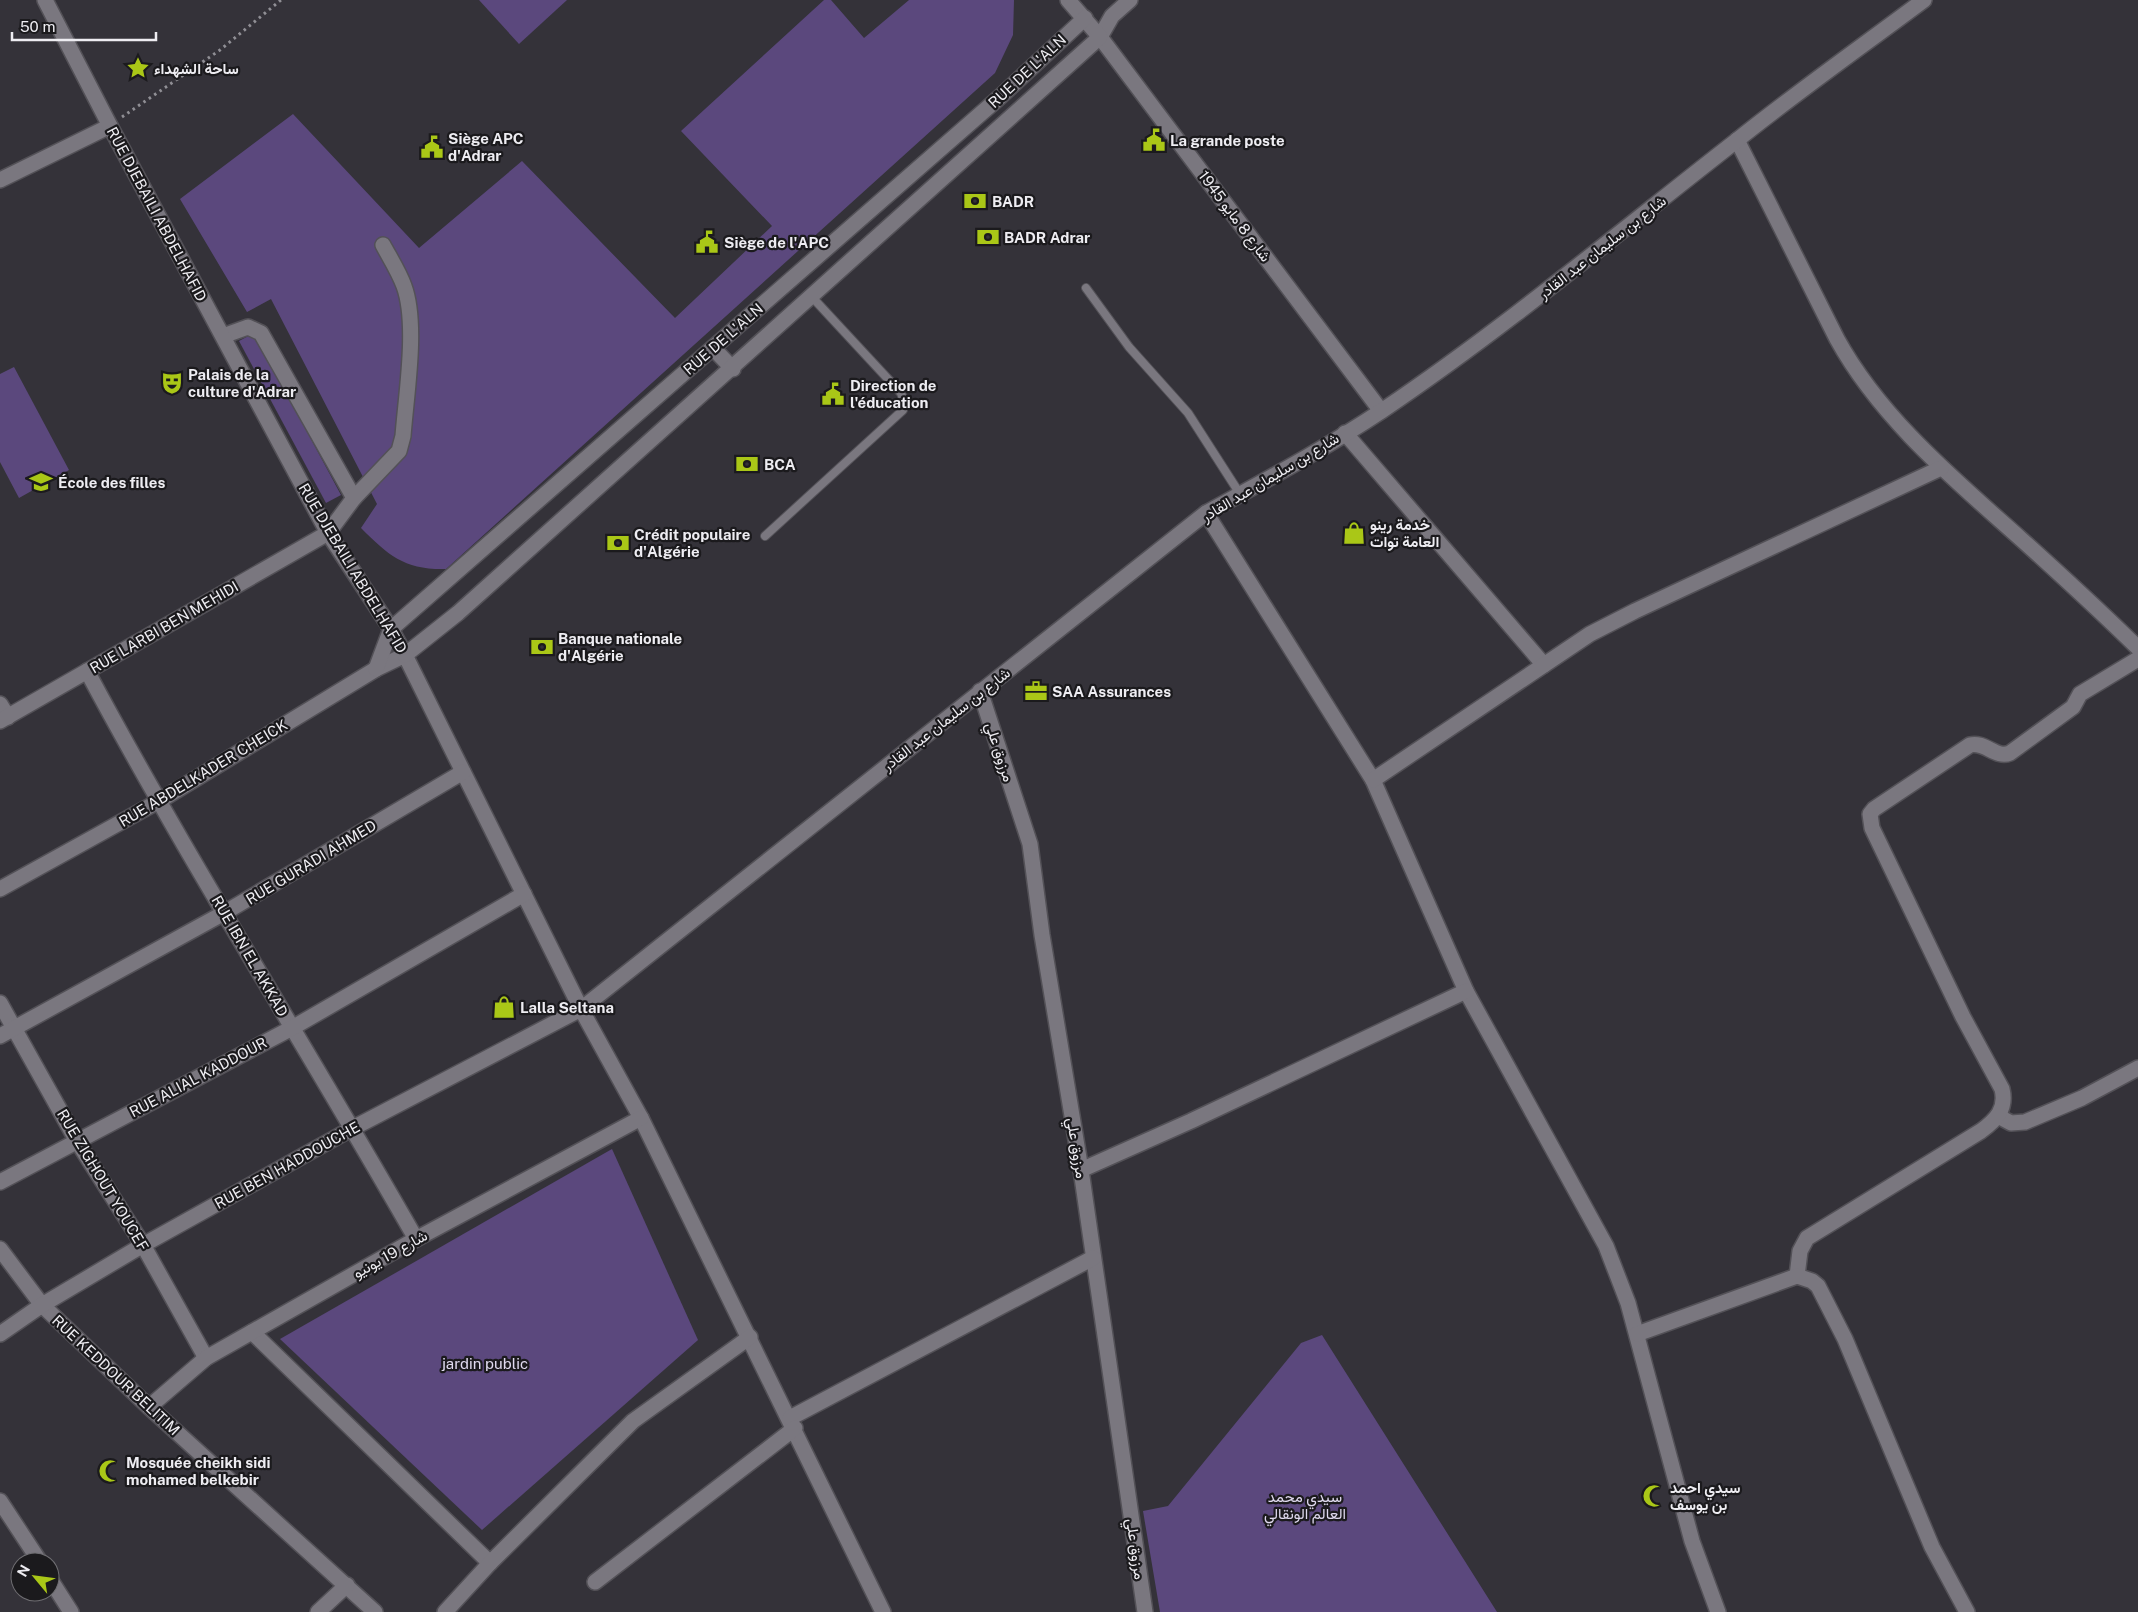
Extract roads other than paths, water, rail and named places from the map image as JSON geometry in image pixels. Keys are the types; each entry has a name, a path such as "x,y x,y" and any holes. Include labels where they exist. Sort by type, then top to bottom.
{"street":[{"name":"RUE DJEBAILI ABDELHAFID","path":"45,0 110,126 328,533 391,629 405,655 581,1008 641,1118 750,1337 883,1612"},
{"name":"شارع 8 مايو 1945","path":"1068,0 1100,37 1381,411"},
{"name":"RUE DE L'ALN","path":"405,655 458,613 733,369 1100,37 1112,16 1130,0"},
{"name":"شارع بن سليمان عبد القادر","path":"581,1008 1206,513 1381,411 1476,344 1580,266 1737,140 1924,0"},
{"path":"1085,18 1112,16"},
{"name":"RUE DE L'ALN","path":"376,669 391,629 1001,96 1085,18"},
{"path":"0,180 110,126"},
{"path":"1737,140 1853,368 1869,390 1941,468 2066,578 2138,648"},
{"path":"328,533 354,498 392,461 399,451 403,436 410,342 409,313 405,287 383,245"},
{"path":"223,336 248,327 261,333 354,498"},
{"path":"714,348 733,369"},
{"path":"1345,433 1544,665"},
{"path":"1373,780 1590,634 1635,611 1941,468"},
{"path":"1206,513 1373,780 1466,991 1606,1246 1628,1303 1692,1541 1718,1612"},
{"name":"RUE LARBI BEN MEHIDI","path":"3,714 87,671 328,533"},
{"name":"RUE ABDELKADER CHEICK","path":"0,889 159,801 376,669 405,655"},
{"path":"1796,1276 1800,1251 1811,1235 1981,1131 1998,1116 2004,1103 2002,1089 1963,1017 1876,837 1870,823 1870,814 1874,809 1970,745 1977,744 2000,754 2010,753 2074,707 2080,694 2138,660"},
{"name":"RUE IBN EL AKKAD","path":"87,671 159,801 353,1128 416,1239"},
{"name":"مرزوق علي","path":"980,691 1030,844 1042,935 1081,1170 1092,1258 1145,1612"},
{"name":"RUE GURADI AHMED","path":"0,1036 224,913 463,772"},
{"name":"RUE ALIAL KADDOUR","path":"0,1182 292,1028 524,894"},
{"path":"1081,1170 1191,1121 1466,991"},
{"name":"RUE ZIGHOUT YOUCEF","path":"0,1003 78,1140 143,1245 206,1358"},
{"name":"RUE BEN HADDOUCHE","path":"0,1334 42,1305 143,1245 353,1128 581,1008"},
{"path":"1998,1116 2011,1123 2025,1122 2082,1098 2138,1068"},
{"name":"شارع 19 يونيو","path":"149,1407 206,1358 416,1239 641,1118"},
{"name":"RUE KEDDOUR BELITIM","path":"0,1249 42,1305 149,1407 375,1612"},
{"path":"595,1582 792,1423 1092,1258"},
{"path":"1637,1334 1796,1276 1812,1282 1822,1292 1852,1357 1932,1547 1967,1612"},
{"path":"252,1332 490,1562"},
{"path":"445,1612 490,1562 633,1421 750,1337"},
{"path":"0,1501 33,1552"},
{"path":"318,1612 347,1585"},
{"path":"60,1595 71,1612"}],"lane":[{"path":"1086,288 1129,347 1188,413 1240,494"},
{"path":"766,536 903,410 904,402 901,393 812,297"}],"place":[{"name":"ساحة الشهداء","path":"138,68"},
{"name":"La grande poste","path":"1154,140"},
{"name":"Siège APC d'Adrar","path":"432,147"},
{"name":"BADR","path":"975,201"},
{"name":"BADR Adrar","path":"988,237"},
{"name":"Siège de l'APC","path":"707,242"},
{"name":"Palais de la culture d'Adrar","path":"172,383"},
{"name":"Direction de l'éducation","path":"833,394"},
{"name":"BCA","path":"747,464"},
{"name":"École des filles","path":"41,482"},
{"name":"خدمة رينو العامة توات","path":"1354,533"},
{"name":"Crédit populaire d'Algérie","path":"618,543"},
{"name":"Banque nationale d'Algérie","path":"542,647"},
{"name":"SAA Assurances","path":"1036,691"},
{"name":"Lalla Seltana","path":"504,1007"},
{"name":"Mosquée cheikh sidi mohamed belkebir","path":"110,1471"},
{"name":"سيدي احمد بن يوسف","path":"1654,1496"}],"park label":[{"name":"jardin public","path":"485,1363"},
{"name":"سيدي محمد العالم الونقالي","path":"1305,1504"}]}
